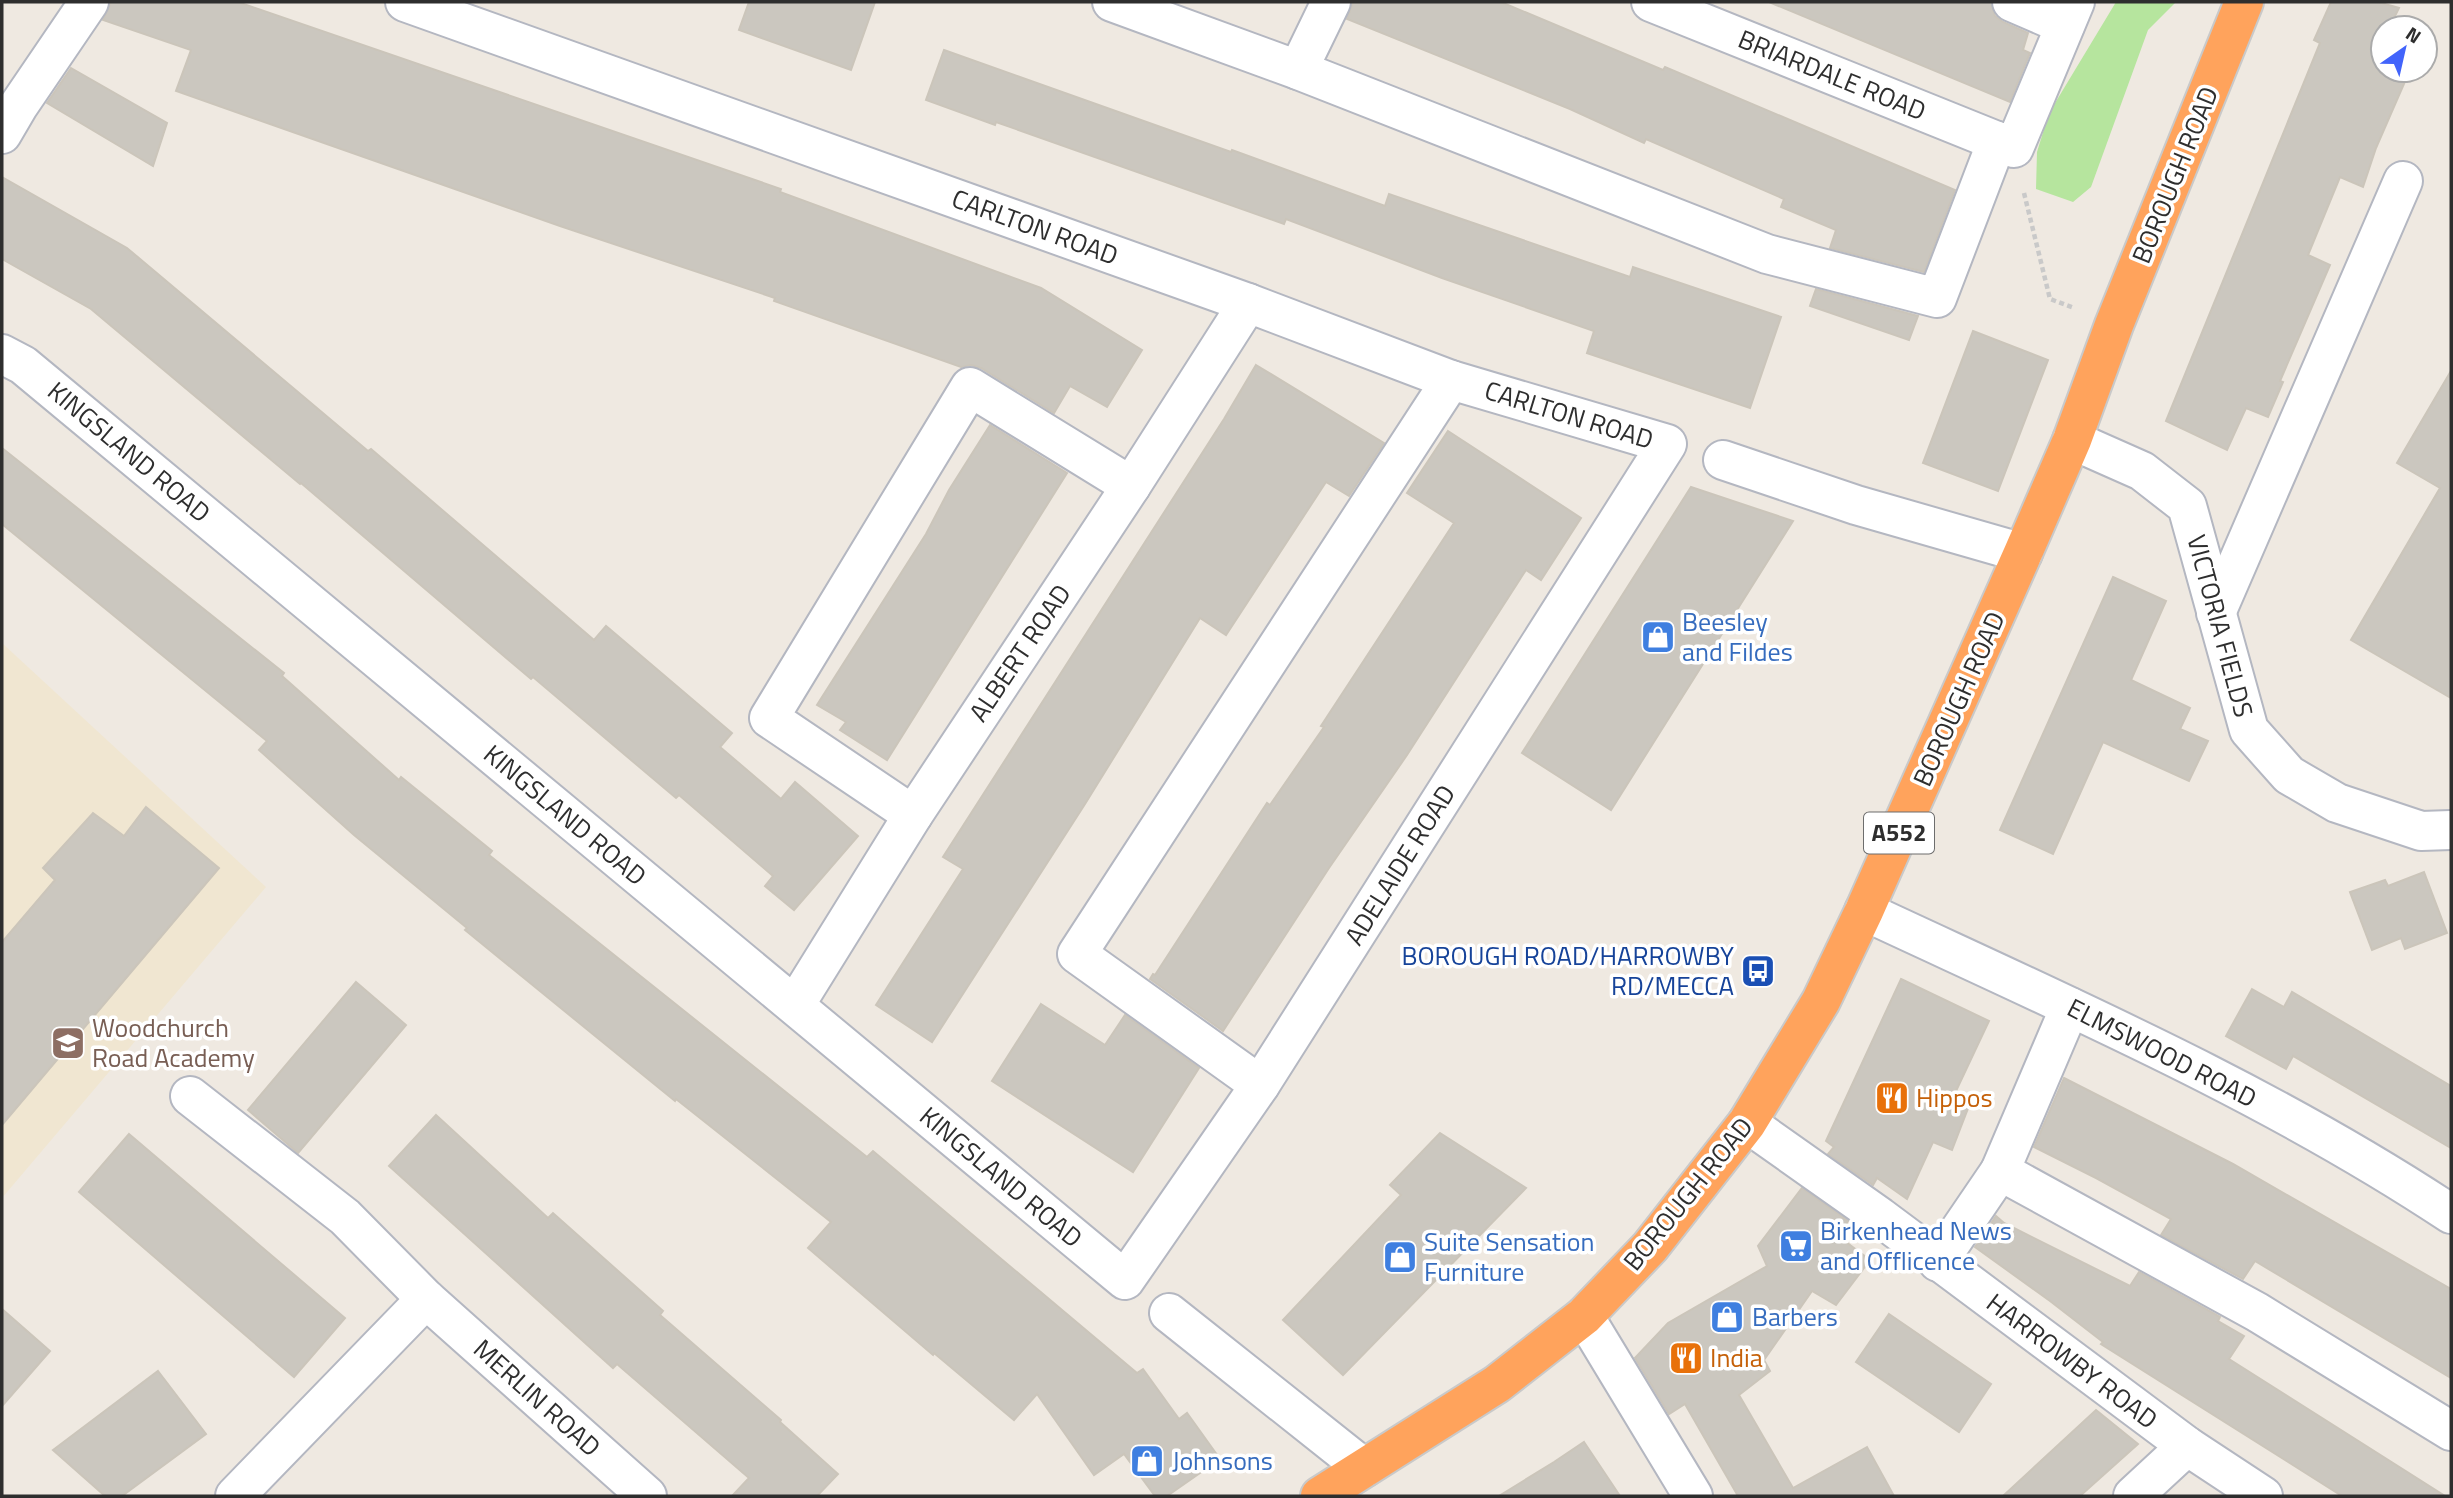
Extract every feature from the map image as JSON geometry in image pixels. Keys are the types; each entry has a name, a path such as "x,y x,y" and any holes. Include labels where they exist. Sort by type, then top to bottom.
{"highway":[{"name":"BOROUGH ROAD","path":"1320,1496 1497,1384 1584,1316 1650,1247 1747,1123 1821,1000 1864,911 2023,553 2072,440 2114,325 2244,2"}],"street":[{"path":"2,134 89,2"},
{"name":"CARLTON ROAD","path":"405,2 1248,303 1451,380 1667,444"},
{"path":"1112,2 1298,70 1767,254 1937,298 2005,144 2070,13 2012,2"},
{"path":"1298,70 1331,2"},
{"name":"BRIARDALE ROAD","path":"1651,2 2005,144"},
{"path":"2216,613 2403,181"},
{"name":"ALBERT ROAD","path":"795,1005 913,815 1131,486 1248,303"},
{"name":"KINGSLAND ROAD","path":"2,354 23,365 1125,1280"},
{"path":"1260,1085 1077,954 1451,380"},
{"path":"913,815 769,718 970,387 1131,486"},
{"name":"VICTORIA FIELDS","path":"2072,440 2142,471 2187,506 2249,730 2289,775 2337,803 2421,831 2451,830"},
{"name":"ADELAIDE ROAD","path":"1125,1280 1260,1085 1667,444"},
{"path":"1723,460 1856,505 2023,553"},
{"name":"ELMSWOOD ROAD","path":"1864,911 2233,1087 2404,1182 2451,1214"},
{"path":"1938,1262 2000,1171 2070,1007"},
{"name":"MERLIN ROAD","path":"190,1096 345,1217 426,1299 647,1496"},
{"name":"HARROWBY ROAD","path":"1747,1123 1880,1217 2187,1446 2263,1496"},
{"path":"2000,1171 2257,1312 2451,1431"},
{"path":"235,1496 426,1299"},
{"path":"1169,1313 1364,1468"},
{"path":"1584,1316 1693,1496"},
{"path":"2133,1496 2187,1446"}],"path":[{"path":"2005,144 2050,299 2114,325"}],"shaded area":[{"name":"Woodchurch Road Academy","path":"2,643 266,887 2,1198"}],"green space":[{"path":"2116,2 2176,2 2148,30 2091,187 2073,202 2036,189 2037,152 2049,113"}],"building":[{"path":"111,2 238,2 781,189 780,192 1041,288 1142,350 1107,407 1070,386 1054,413 981,368 971,365 961,367 774,301 775,298 560,226 176,91 191,50 103,20"},
{"path":"749,2 875,2 851,70 739,30"},
{"path":"1353,2 1501,2 1663,70 1665,67 1955,190 1924,272 1830,248 1836,230 1781,207 1784,199 1646,139 1644,143 1570,109 1347,19"},
{"path":"1769,2 1991,2 1995,16 2028,33 2023,50 2030,53 2010,102"},
{"path":"2331,2 2378,2 2399,8 2396,14 2369,14 2369,84 2404,84 2376,148 2363,187 2340,177 2308,255 2330,265 2280,381 2283,382 2268,417 2246,408 2227,450 2166,421 2320,43 2314,40"},
{"path":"944,50 1385,206 1389,194 1630,277 1633,267 1781,317 1750,408 1587,353 1594,331 1442,278 1286,219 1284,224 996,122 995,125 926,100"},
{"path":"71,68 167,123 153,166 47,103"},
{"path":"2,177 127,248 368,451 371,449 594,640 606,626 732,733 720,747 781,799 795,782 858,836 794,910 765,886 773,876 679,795 676,798 533,677 531,679 91,309 2,259"},
{"path":"1816,289 1918,316 1909,340 1810,306"},
{"path":"1973,331 2048,360 1998,491 1923,463"},
{"path":"1256,365 1384,443 1349,496 1326,482 1226,635 1200,618 1085,804 932,1042 876,1005 963,869 943,857"},
{"path":"2451,371 2451,698 2351,640 2440,488 2397,463"},
{"path":"990,425 1067,473 887,760 840,730 846,722 817,705 926,534 949,490"},
{"path":"1448,431 1581,518 1541,580 1526,570 1407,755 1329,868 1223,1031 1150,979 1267,803 1270,805 1324,727 1321,726 1454,523 1407,493"},
{"path":"2,448 284,673 282,676 399,780 401,777 492,851 489,855 867,1157 873,1151 1137,1373 1143,1369 1179,1419 1187,1413 1220,1459 1167,1496 1155,1496 1124,1454 1094,1475 1037,1394 1014,1420 934,1353 933,1355 808,1248 831,1222 676,1099 675,1101 465,930 467,928 354,835 259,750 267,741 2,524"},
{"name":"Beesley and Fildes","path":"1691,487 1793,521 1611,810 1522,753"},
{"path":"2113,577 2166,601 2131,680 2190,708 2180,729 2208,741 2189,781 2103,742 2053,854 2000,830"},
{"path":"146,807 219,868 2,1125 2,942 55,880 43,868 93,813 124,836"},
{"path":"2424,872 2447,933 2405,949 2401,938 2372,950 2350,892 2385,880 2388,886"},
{"path":"1901,979 1989,1021 1956,1091 1972,1098 1952,1150 1933,1142 1907,1199 1877,1178 1873,1185 1828,1154 1834,1147 1826,1141"},
{"path":"356,982 406,1025 298,1153 248,1110"},
{"path":"2252,989 2284,1007 2292,992 2451,1086 2451,1148 2293,1056 2286,1069 2226,1036"},
{"path":"1041,1004 1105,1045 1125,1015 1199,1068 1133,1172 992,1081"},
{"path":"2064,1078 2233,1164 2451,1289 2451,1378 2255,1261 2243,1279 2161,1235 2171,1219 2034,1147"},
{"path":"436,1115 548,1218 553,1213 663,1311 660,1315 781,1420 780,1422 838,1474 817,1496 732,1496 749,1478 617,1364 613,1368 389,1166"},
{"name":"Suite Sensation Furniture","path":"1440,1133 1526,1188 1343,1375 1283,1320 1401,1195 1390,1185"},
{"path":"129,1134 345,1318 294,1377 79,1192"},
{"path":"1802,1188 1848,1221 1838,1236 1870,1260 1836,1305 1812,1291 1764,1360 1770,1371 1739,1395 1793,1488 1867,1447 1894,1496 1738,1496 1685,1404 1669,1414 1635,1358 1668,1323 1767,1266 1758,1246"},
{"path":"1996,1216 2004,1223 2130,1286 2139,1272 2220,1317 2218,1321 2244,1336 2229,1359 2445,1496 2342,1496 2101,1344 2103,1342 2050,1301 1975,1247"},
{"path":"2,1309 50,1351 2,1406"},
{"path":"1889,1314 1991,1384 1959,1432 1856,1362"},
{"path":"158,1371 206,1434 122,1496 105,1496 53,1450"},
{"path":"2096,1410 2138,1444 2080,1496 2003,1496"},
{"path":"1584,1442 1620,1496 1499,1496 1554,1462"}],"place":[{"name":"Beesley and Fildes","path":"1658,637"},
{"name":"BOROUGH ROAD/HARROWBY RD/MECCA","path":"1758,971"},
{"name":"Woodchurch Road Academy","path":"68,1043"},
{"name":"Hippos","path":"1892,1098"},
{"name":"Birkenhead News and Offlicence","path":"1796,1246"},
{"name":"Suite Sensation Furniture","path":"1400,1257"},
{"name":"Barbers","path":"1727,1317"},
{"name":"India","path":"1686,1358"},
{"name":"Johnsons","path":"1147,1461"}]}
